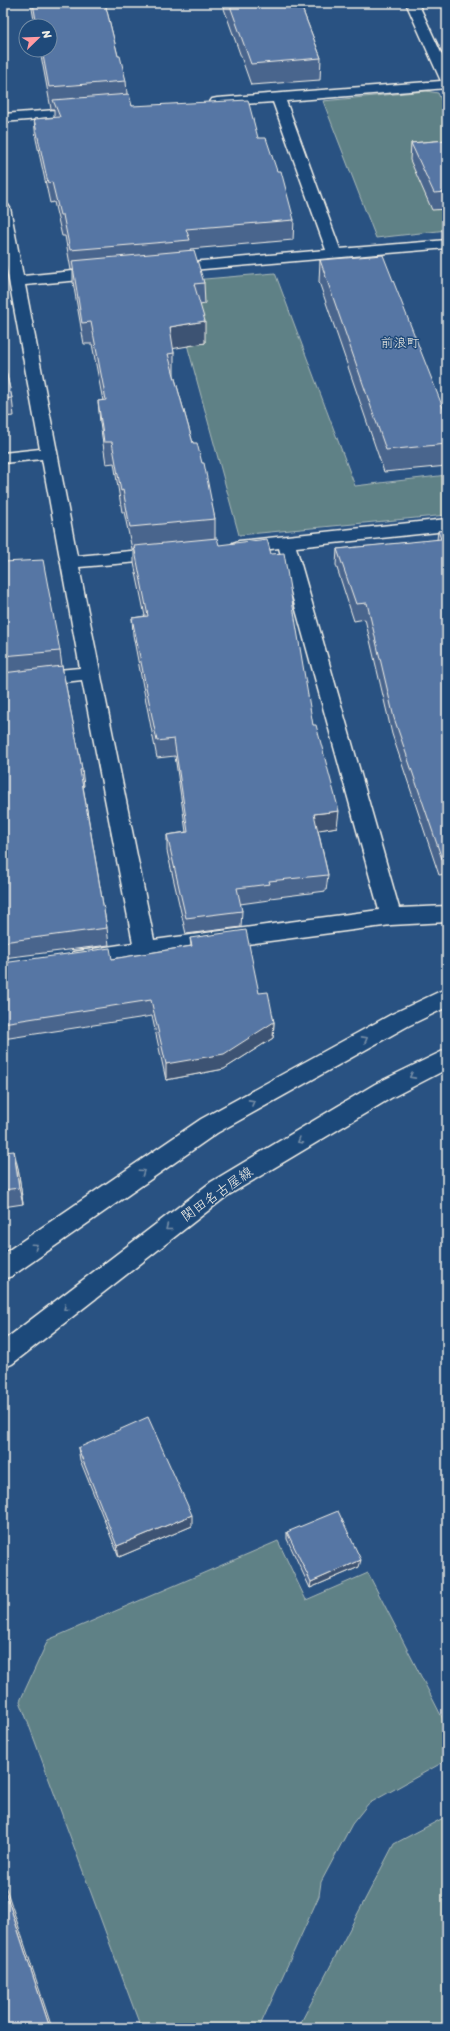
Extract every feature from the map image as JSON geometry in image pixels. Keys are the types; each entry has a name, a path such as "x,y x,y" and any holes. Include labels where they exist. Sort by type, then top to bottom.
{"street":[{"path":"412,3 447,80"},
{"path":"208,103 447,84"},
{"path":"278,98 335,254"},
{"path":"3,118 97,111"},
{"path":"3,208 18,281 48,453 90,673 145,948"},
{"path":"153,269 447,244"},
{"path":"18,281 121,272"},
{"path":"3,458 48,453"},
{"path":"224,548 447,525"},
{"path":"286,542 391,917"},
{"path":"70,562 178,552"},
{"path":"3,682 90,673"},
{"path":"58,961 145,948 391,917 447,914"},
{"path":"3,1268 209,1126 400,1020 447,997"},
{"name":"関田名古屋線","path":"3,1356 219,1189 383,1092 447,1058"}],"green space":[{"path":"426,91 438,93 447,113 447,230 376,238 323,101"},
{"path":"275,273 355,486 447,475 447,515 239,535 170,282"},
{"path":"278,1541 306,1600 368,1573 447,1727 447,1760 368,1804 352,1824 321,1882 319,1896 259,2028 141,2028 20,1701 48,1640"},
{"path":"447,1816 447,2028 298,2028 394,1844"}],"building":[{"path":"33,3 105,3 118,56 120,56 126,81 49,87 44,58 58,58 58,18 36,18"},
{"path":"229,3 300,3 321,58 251,64"},
{"path":"129,94 132,106 248,100 258,138 266,138 277,171 281,171 294,220 186,229 190,240 70,250 63,215 60,215 52,182 48,183 34,119 60,117 53,100"},
{"path":"447,140 447,192 434,193 411,143"},
{"path":"194,250 204,283 194,284 205,321 170,327 174,353 168,354 193,443 197,443 202,463 204,463 215,519 130,527 123,490 121,491 112,442 104,442 98,401 106,400 91,322 82,323 72,261"},
{"path":"383,255 447,418 447,444 386,450 320,260"},
{"path":"3,358 12,398 3,399"},
{"path":"447,530 447,858 442,859 394,718 367,603 356,604 337,549 441,539 438,531"},
{"path":"217,538 219,545 267,539 271,554 284,553 313,725 316,725 339,811 314,814 328,875 269,881 270,884 237,888 242,911 186,918 167,835 188,832 174,739 157,741 132,618 148,616 134,546"},
{"path":"43,560 60,651 3,656 3,562"},
{"path":"62,666 82,769 80,770 107,928 3,942 3,673"},
{"path":"246,930 259,993 268,992 274,1022 224,1054 166,1064 151,1000 3,1023 3,963 110,948 112,959 192,946 190,938"},
{"path":"3,1145 4,1152 14,1151 19,1188 3,1190"},
{"path":"148,1417 192,1515 117,1546 78,1448"},
{"path":"338,1511 361,1560 311,1582 287,1532"},
{"path":"3,1885 50,2028 3,2028"}],"district":[{"name":"前浪町","path":"400,342"}]}
